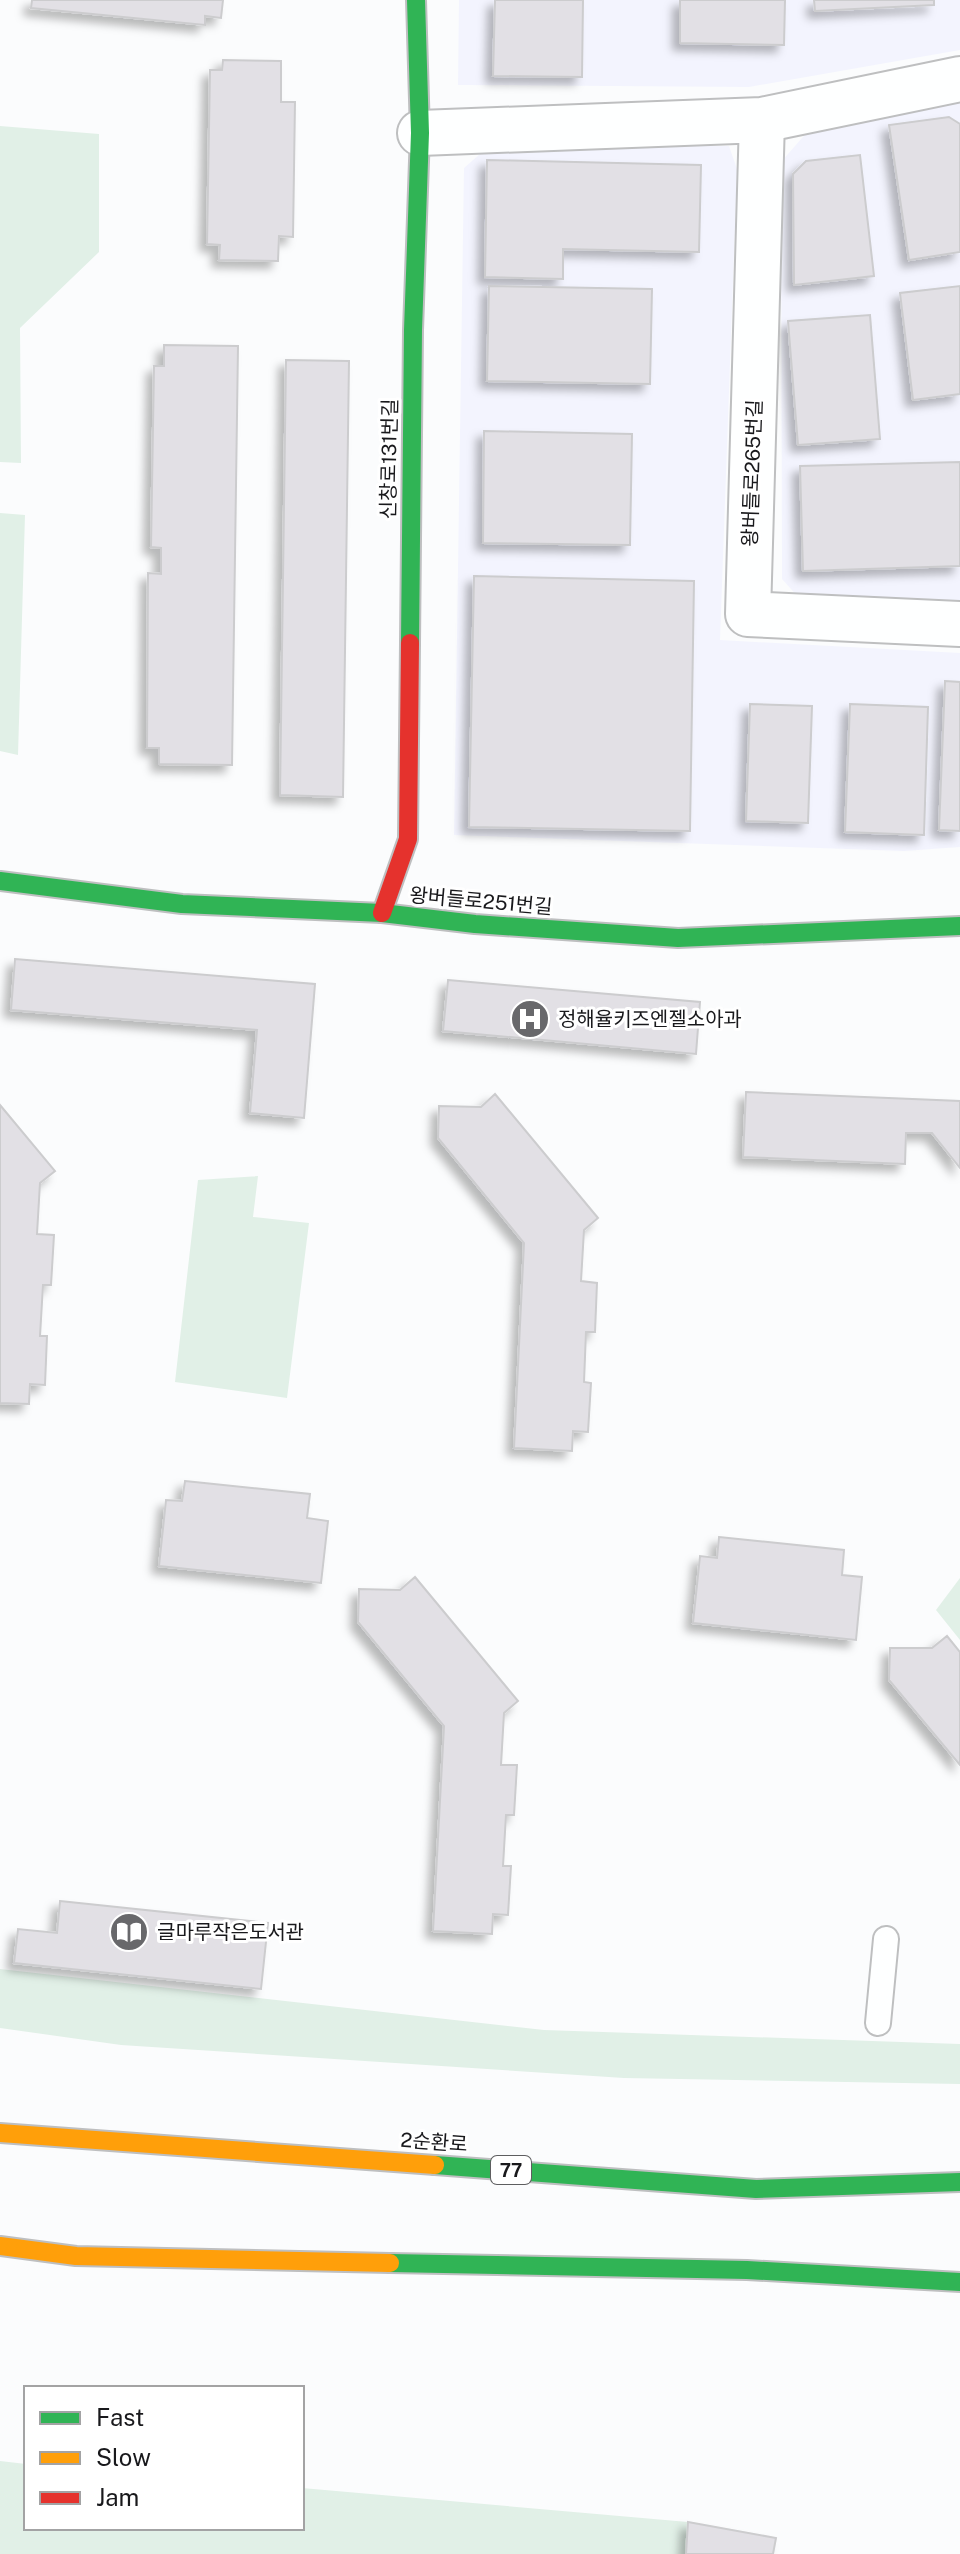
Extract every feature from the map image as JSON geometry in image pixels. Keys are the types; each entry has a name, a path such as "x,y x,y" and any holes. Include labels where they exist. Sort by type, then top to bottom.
{"main road":[{"name":"신창로131번길","path":"382,913 408,839 413,330 420,133 416,0"},
{"name":"왕버들로251번길","path":"0,881 182,904 382,913 475,924 678,938 960,926"},
{"path":"0,2123 63,2136"},
{"name":"2순환로","path":"0,2133 756,2189 960,2182"},
{"path":"0,2249 76,2256 747,2270 960,2282"}],"street":[{"path":"420,133 762,120 960,79"},
{"name":"왕버들로265번길","path":"762,120 748,614 960,624"}],"lane":[{"path":"878,2023 886,1939"}],"shaded area":[{"path":"459,0 960,0 960,50 749,87 458,85"},
{"path":"957,102 960,104 960,601 800,599 782,579 781,162 809,130"},
{"path":"0,126 99,134 99,252 20,328 21,463 0,462"},
{"path":"489,146 729,146 737,169 720,640 960,653 960,847 904,851 454,835 464,168"},
{"path":"0,513 25,515 18,755 0,751"},
{"path":"258,1176 253,1217 309,1223 287,1398 175,1382 198,1180"},
{"path":"960,1578 960,1640 936,1610"},
{"path":"0,1969 544,2030 960,2044 960,2084 624,2078 121,2045 0,2028"},
{"path":"0,2461 24,2464 24,2530 304,2530 304,2488 688,2522 686,2554 0,2554"}],"building":[{"path":"32,0 223,0 221,18 205,16 205,25 31,8"},
{"path":"495,0 583,0 582,77 493,76"},
{"path":"680,0 785,0 784,45 680,43"},
{"path":"814,0 934,0 934,5 815,11"},
{"path":"223,60 281,61 281,102 295,102 293,237 279,236 278,261 219,260 220,245 207,244 210,70 222,70"},
{"path":"949,117 960,124 960,252 909,260 889,125"},
{"path":"860,155 874,276 794,285 793,174 806,161"},
{"path":"487,160 701,165 699,252 563,249 563,279 485,277"},
{"path":"489,286 652,289 650,384 487,381"},
{"path":"960,286 960,394 913,400 900,293"},
{"path":"870,315 880,439 798,445 788,321"},
{"path":"164,345 238,346 232,765 159,764 159,748 147,748 148,573 161,574 161,548 151,547 154,366 164,366"},
{"path":"286,360 349,361 343,797 280,795"},
{"path":"484,431 632,434 630,545 483,543"},
{"path":"960,462 960,566 803,571 800,466"},
{"path":"474,576 694,581 690,831 469,827"},
{"path":"945,681 960,682 960,831 939,830"},
{"path":"750,704 812,706 808,823 746,821"},
{"path":"850,704 928,707 924,835 845,832"},
{"path":"15,959 315,984 304,1118 250,1113 257,1030 11,1010"},
{"path":"448,980 700,1002 696,1054 443,1031"},
{"path":"746,1092 960,1101 960,1168 932,1133 906,1133 905,1164 743,1157"},
{"path":"495,1094 598,1218 584,1230 581,1281 597,1283 595,1332 586,1332 584,1382 591,1383 588,1432 573,1431 572,1451 514,1448 524,1243 438,1138 439,1106 481,1107"},
{"path":"0,1105 55,1171 40,1183 37,1234 54,1235 51,1285 43,1285 40,1336 47,1336 45,1385 30,1384 29,1404 0,1403"},
{"path":"185,1481 310,1494 307,1518 328,1521 321,1583 159,1566 166,1500 182,1501"},
{"path":"719,1537 844,1550 842,1575 862,1577 856,1640 693,1623 700,1556 717,1558"},
{"path":"415,1577 518,1701 504,1713 501,1765 517,1765 514,1815 506,1815 503,1866 511,1866 508,1915 493,1914 492,1934 433,1931 444,1726 358,1622 359,1589 400,1590"},
{"path":"947,1636 960,1652 960,1765 889,1680 890,1648 932,1648"},
{"path":"60,1901 268,1923 261,1989 14,1963 18,1929 57,1933"},
{"path":"688,2522 776,2538 773,2554 686,2554"}],"traffic: fast":[{"path":"410,643 413,330 420,133 416,0"},
{"path":"0,881 182,904 382,913 475,924 678,938 960,926"},
{"path":"435,2165 756,2189 960,2182"},
{"path":"390,2263 747,2270 960,2282"}],"traffic: slow":[{"path":"0,2133 435,2165"},
{"path":"0,2246 76,2256 390,2263"}],"traffic: jam":[{"path":"382,913 408,839 410,643"}],"place":[{"name":"정해율키즈엔젤소아과","path":"530,1019"},
{"name":"글마루작은도서관","path":"129,1932"}]}
